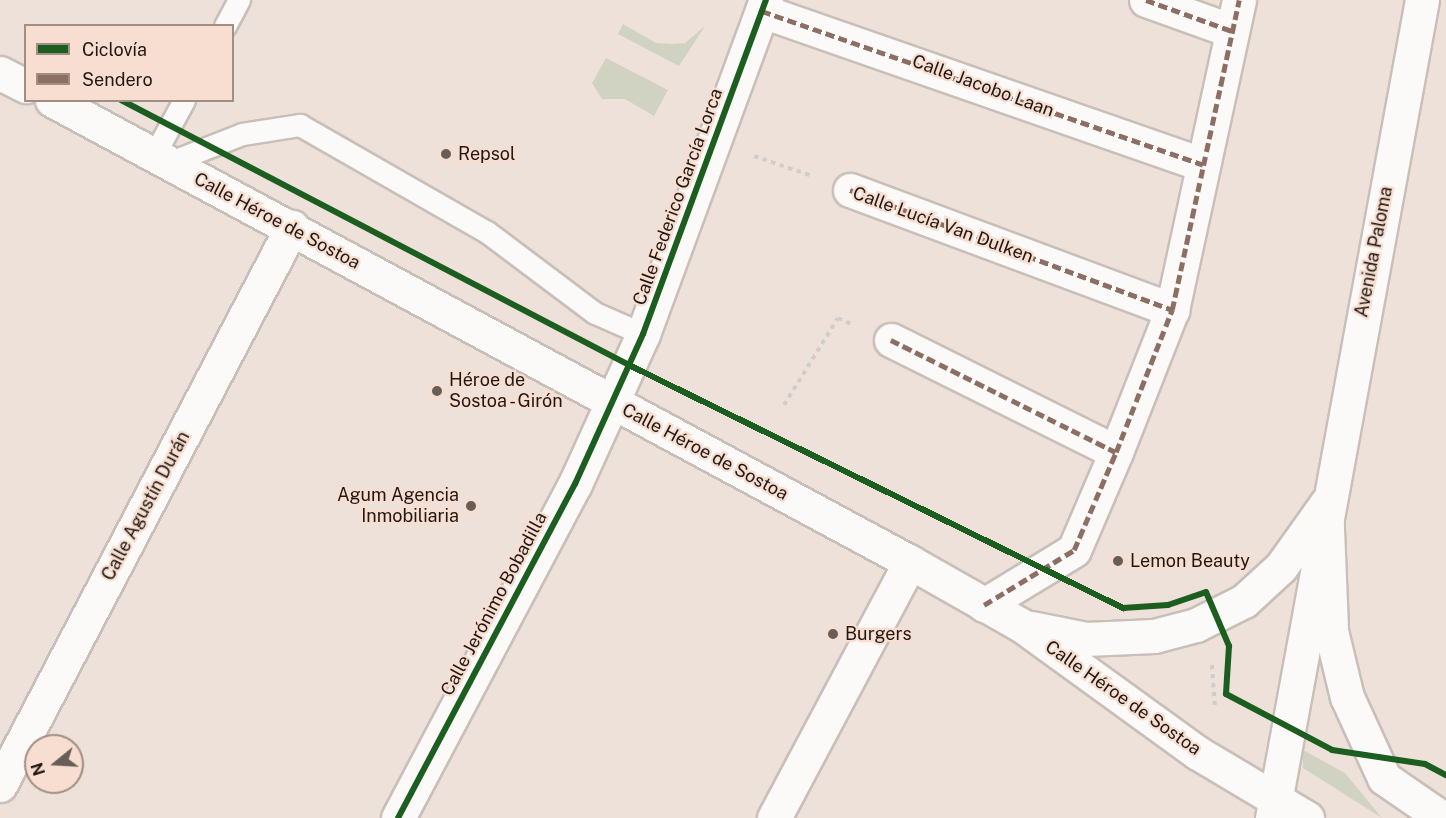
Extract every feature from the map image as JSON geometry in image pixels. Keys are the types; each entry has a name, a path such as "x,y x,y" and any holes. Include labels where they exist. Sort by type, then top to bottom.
{"street":[{"path":"1146,0 1232,31"},
{"path":"984,605 1074,550 1116,452 1172,310 1239,0"},
{"name":"Avenida Paloma","path":"1274,809 1326,504 1422,0"},
{"name":"Calle Federico García Lorca","path":"612,402 643,334 764,5"},
{"name":"Calle Jacobo Laan","path":"764,5 1203,165"},
{"path":"0,73 24,85"},
{"name":"Calle Héroe de Sostoa","path":"56,102 292,227 910,562 1021,625 1274,809 1307,818"},
{"name":"Calle Lucía Van Dulken","path":"850,190 1172,310"},
{"name":"Calle Agustín Durán","path":"0,785 292,227"},
{"path":"891,340 1116,452"},
{"name":"Calle Jerónimo Bobadilla","path":"398,818 569,495 612,402"},
{"name":"Avenida Paloma","path":"1021,625 1086,639 1154,636 1196,625 1244,601 1281,567 1326,504"},
{"name":"Avenida Paloma","path":"1326,504 1331,632 1347,697 1384,778 1442,818"},
{"path":"774,818 910,562"}],"lane":[{"path":"226,24 239,0"},
{"path":"161,159 183,102"},
{"path":"161,159 242,134 300,125 487,232 596,313 643,334"}],"path":[{"path":"784,405 838,318 891,340"},
{"path":"1211,655 1215,708"}],"green space":[{"path":"623,24 656,43 672,44 685,43 705,26 679,66 618,34"},
{"path":"606,58 668,90 654,116 625,99 602,99 592,83"},
{"path":"1303,750 1345,773 1382,818 1303,768"}],"marked path":[{"path":"1146,0 1232,31"},
{"path":"984,605 1074,550 1116,452 1172,310 1239,0"},
{"path":"762,11 1203,165"},
{"path":"850,190 1172,310"},
{"path":"891,340 1116,452"}],"cycle path":[{"path":"398,818 575,484 643,334 766,0"},
{"path":"125,102 629,365 1123,608 1168,605 1206,592 1229,646 1226,694 1332,750 1425,764 1446,775"}],"place":[{"name":"Repsol","path":"446,154"},
{"name":"Héroe de Sostoa - Girón","path":"437,391"},
{"name":"Agum Agencia Inmobiliaria","path":"471,506"},
{"name":"Lemon Beauty","path":"1118,561"},
{"name":"Burgers","path":"833,634"}]}
